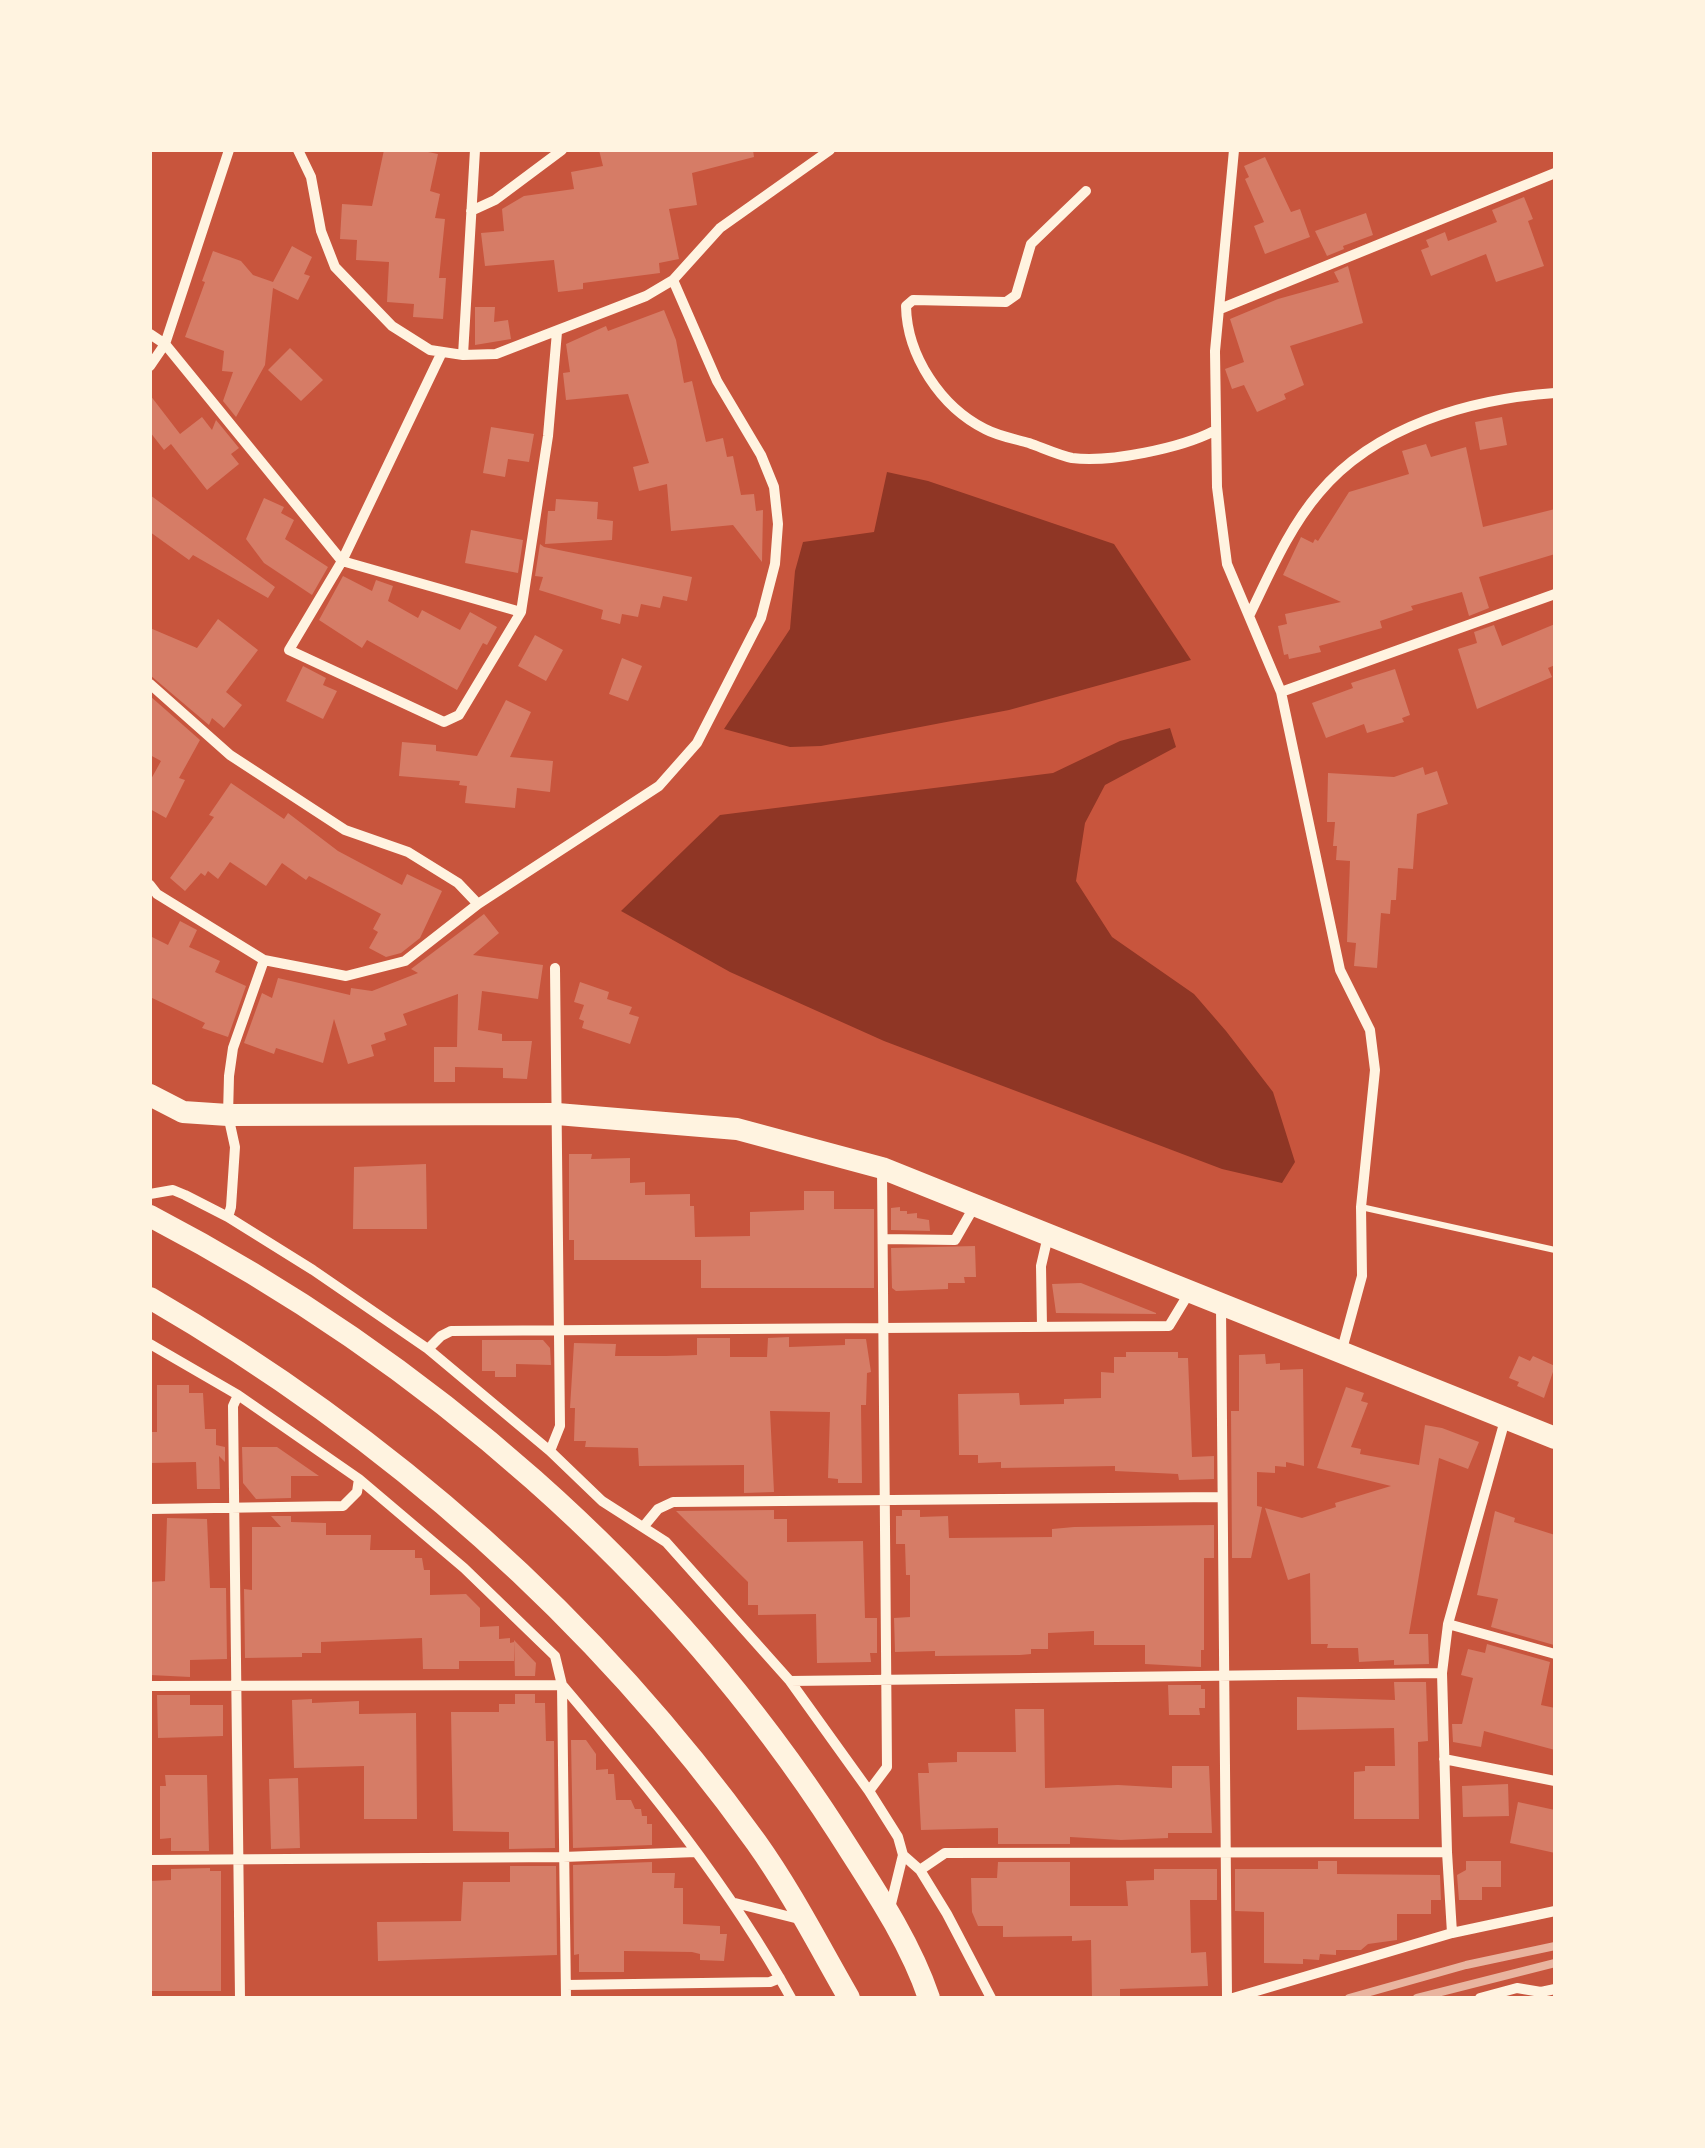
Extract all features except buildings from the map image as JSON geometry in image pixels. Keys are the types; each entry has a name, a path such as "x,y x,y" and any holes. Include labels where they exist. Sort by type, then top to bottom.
{"main road":[{"path":"150,1095 183,1112 228,1115 556,1114 738,1129 882,1168 1506,1419 1553,1432"},
{"path":"150,1216 275,1286 400,1371 526,1475 612,1554 718,1672 818,1803 889,1914 929,1998"},
{"path":"150,1298 309,1398 427,1488 512,1563 634,1688 756,1842 850,1998"}],"street":[{"path":"150,366 165,344 229,150"},
{"path":"298,150 312,177 321,231 335,267 392,326 430,350 463,356 496,354 646,296 673,280 720,228 830,150"},
{"path":"463,356 475,150"},
{"path":"471,211 495,200 562,150"},
{"path":"1234,150 1215,351 1216,487 1227,564 1281,692 1340,970 1370,1030 1375,1070 1362,1207 1362,1276 1341,1353"},
{"path":"1220,309 1555,173"},
{"path":"1086,191 1032,244 1016,294 1006,302 913,300 906,306 917,355 948,404 967,418 987,430 1071,458 1102,458 1194,442 1214,431"},
{"path":"152,893 264,960 346,976 405,961 478,904 660,786 696,743 761,618 775,564 778,524 774,487 761,454 717,381 673,280"},
{"path":"442,352 342,561 289,650 444,722 459,714 520,612 546,453 557,332"},
{"path":"150,334 165,344 342,561 520,612"},
{"path":"1250,614 1283,546 1316,495 1345,465 1388,437 1452,410 1555,393"},
{"path":"1281,692 1555,594"},
{"path":"150,684 230,755 346,830 408,852 458,882 478,904"},
{"path":"228,1216 232,1208 235,1147 228,1115 233,1048 264,960"},
{"path":"550,1450 560,1426 556,968"},
{"path":"869,1791 887,1767 882,1168"},
{"path":"150,1194 173,1190 228,1216 428,1349 550,1450 602,1501 666,1542 790,1681 898,1837 903,1855 889,1914"},
{"path":"884,1239 954,1240 975,1206"},
{"path":"1042,1327 1041,1266 1048,1236"},
{"path":"428,1349 451,1331 1168,1326 1189,1293"},
{"path":"1221,1306 1223,1850 1230,1998 1452,1933 1555,1911"},
{"path":"150,1344 238,1395 359,1479 464,1568 554,1656 562,1685 566,1998"},
{"path":"238,1395 233,1406 233,1508 240,1998"},
{"path":"1452,1933 1442,1672 1448,1624 1506,1419"},
{"path":"150,1509 344,1506 357,1492 359,1479"},
{"path":"644,1526 658,1509 673,1502 1220,1497"},
{"path":"1448,1624 1555,1654"},
{"path":"790,1681 1442,1672"},
{"path":"150,1686 562,1685 664,1806 735,1903 791,1998"},
{"path":"1444,1759 1555,1781"},
{"path":"150,1860 563,1857 696,1852"},
{"path":"920,1870 946,1853 1447,1852"},
{"path":"903,1855 920,1870 991,1998"},
{"path":"735,1903 805,1920"},
{"path":"566,1985 770,1982 780,1978"},
{"path":"1480,1998 1516,1988 1540,1995 1555,1989"}],"lane":[{"path":"1362,1207 1555,1250"}],"shaded area":[{"path":"887,472 928,481 1114,544 1191,660 1009,710 821,746 790,747 724,729 790,629 795,571 803,542 874,532"},
{"path":"1170,728 1176,747 1105,785 1085,823 1076,881 1112,937 1194,994 1273,1092 1295,1162 1282,1183 1222,1169 884,1041 730,972 621,911 720,815 1053,773 1120,741"}],"railway":[{"path":"1349,1998 1466,1965 1555,1946"},
{"path":"1417,1998 1555,1963"}]}
